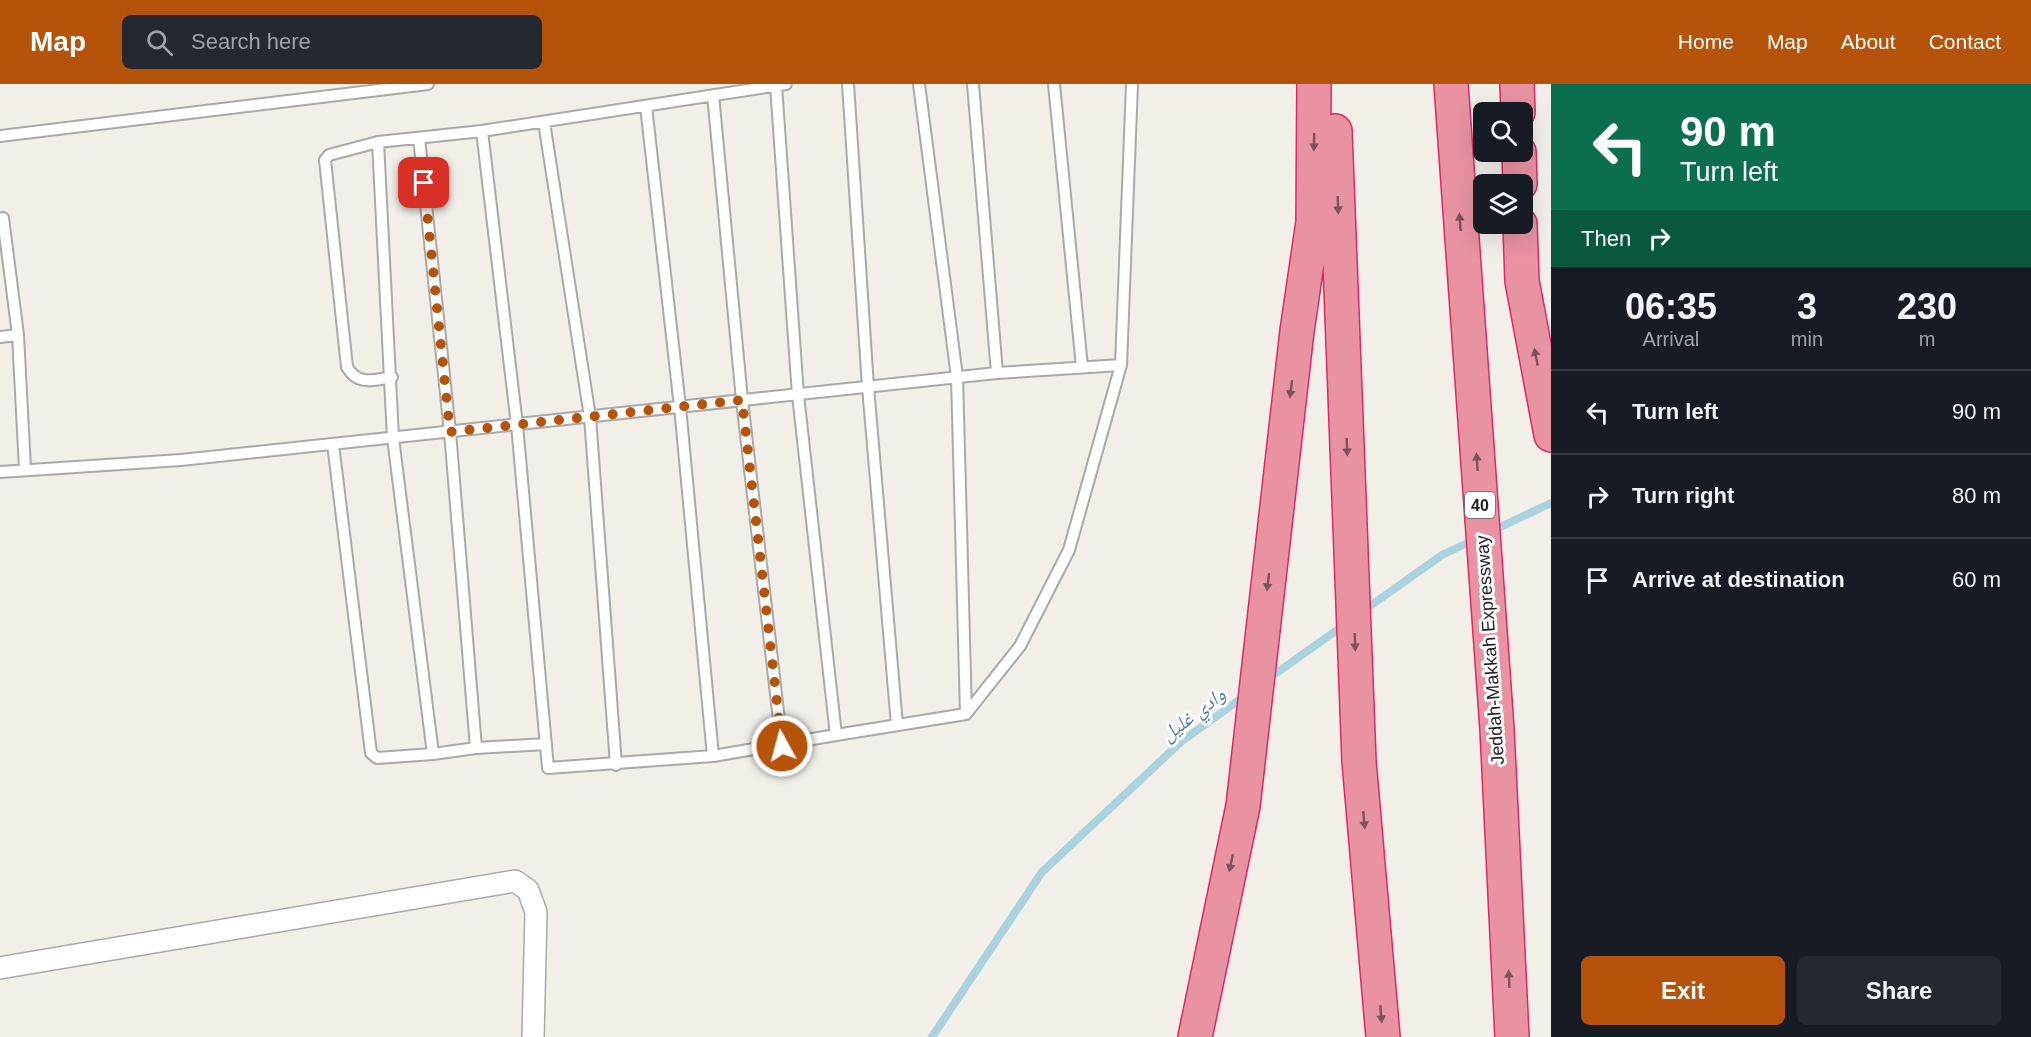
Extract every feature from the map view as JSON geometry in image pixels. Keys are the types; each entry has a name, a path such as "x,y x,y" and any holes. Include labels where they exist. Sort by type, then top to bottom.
{"highway":[{"path":"1195,1037 1243,806 1298,331 1313,222 1314,84"},
{"path":"1333,84 1359,761 1383,1037"},
{"name":"Jeddah-Makkah Expressway","path":"1451,84 1497,729 1512,1037"},
{"path":"1517,84 1518,102"},
{"path":"1520,234 1522,281 1551,435"}],"street":[{"path":"0,968 515,881 528,890 536,912 533,1037"}],"lane":[{"path":"0,136 428,84"},
{"path":"849,84 868,387 897,724"},
{"path":"919,84 957,378 966,714"},
{"path":"973,84 997,373"},
{"path":"1054,84 1082,366"},
{"path":"482,131 517,425 548,768 616,765 713,756 782,746 897,724 966,714 1020,646 1044,603 1069,550 1121,365 1132,84"},
{"path":"392,377 363,381 352,376 347,367 325,160 336,151 378,142 482,131 781,85 798,394 836,735"},
{"path":"713,95 742,400 782,746"},
{"path":"646,106 680,407 713,756"},
{"path":"544,122 590,417 616,765"},
{"path":"419,138 450,432 476,747"},
{"path":"378,142 392,377 393,438 433,754"},
{"path":"3,218 18,335 26,469"},
{"path":"0,337 18,335"},
{"path":"0,472 181,460 997,373 1121,365"},
{"path":"333,444 371,753 377,758 433,754 476,747 546,744"}],"waterway":[{"name":"وادي غليل","path":"1490,532 1551,503"},
{"name":"وادي غليل","path":"1363,611 1442,555 1476,539"},
{"name":"وادي غليل","path":"1268,679 1344,625"},
{"name":"وادي غليل","path":"932,1037 1042,872 1182,741 1246,695"}],"route":[{"path":"424,183 450,432 742,400 782,746"}]}
